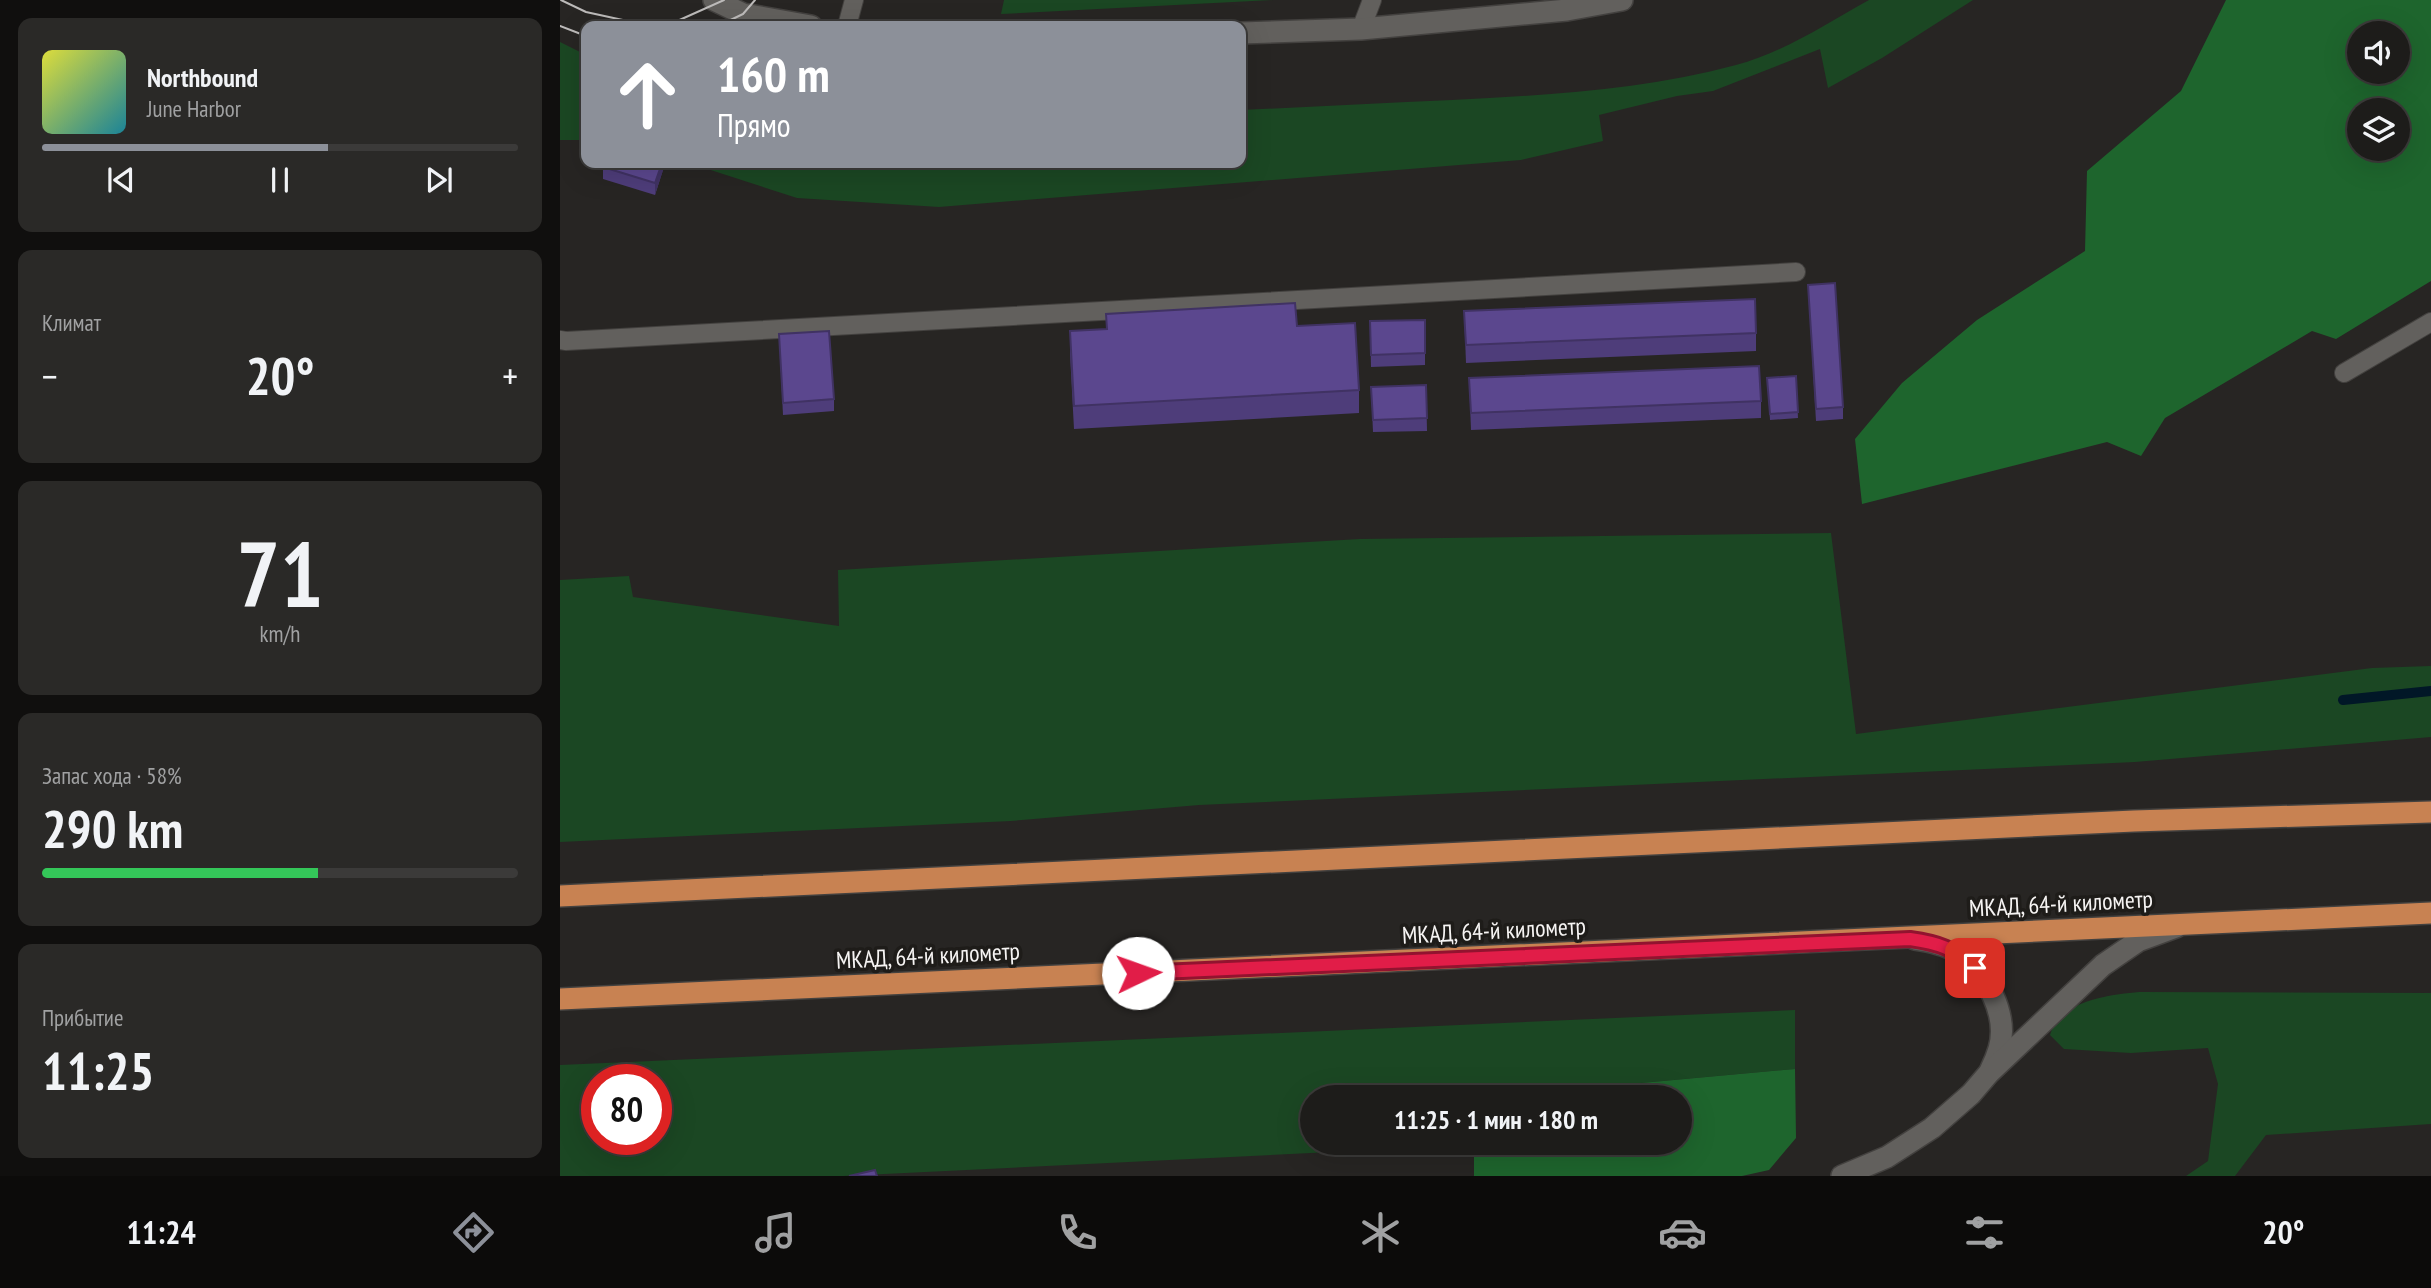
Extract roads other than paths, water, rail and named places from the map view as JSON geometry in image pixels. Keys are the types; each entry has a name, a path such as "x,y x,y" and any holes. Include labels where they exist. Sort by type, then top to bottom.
{"highway":[{"path":"2379,814 2431,800"},
{"path":"560,896 2134,821 2431,812"},
{"name":"МКАД, 64-й километр","path":"560,999 2431,913"}],"street":[{"path":"714,0 743,14 783,21"},
{"path":"1246,33 1361,29 1567,10 1622,0"},
{"path":"1842,1176 1876,1161 1932,1128 1971,1094 1989,1073 2103,965 2138,941 2185,924"},
{"path":"1910,939 1934,942 1957,952 1975,968 1992,993 2001,1021 2000,1047 1989,1073"}],"lane":[{"path":"848,21 854,0"},
{"path":"1361,29 1371,0"},
{"path":"560,340 1796,272"},
{"path":"2344,373 2431,321"}],"waterway":[{"path":"2343,700 2431,691"}],"tram line":[{"path":"561,0 586,12 627,21"},
{"path":"677,21 724,0"},
{"path":"728,21 743,14 755,0"},
{"path":"560,26 581,34"}]}
